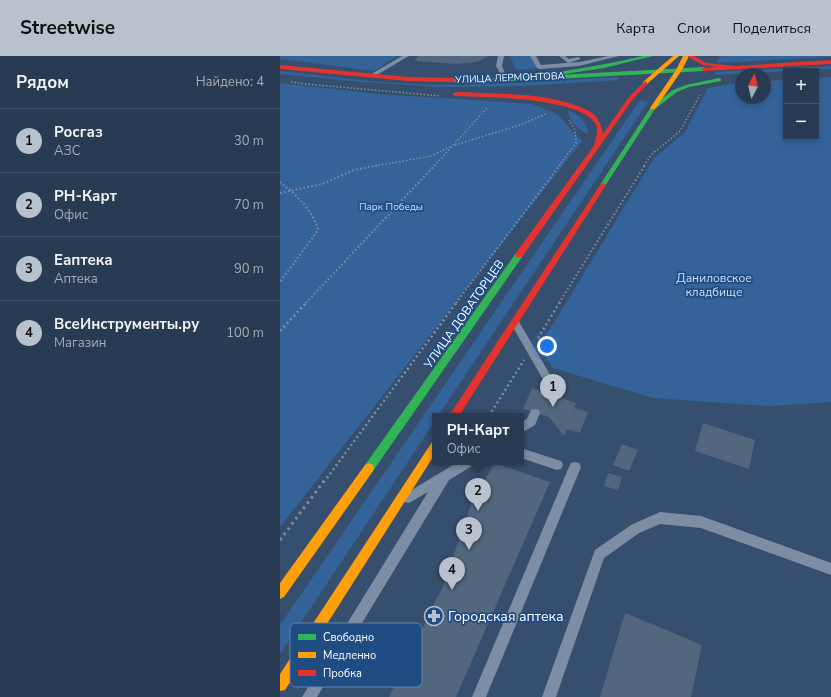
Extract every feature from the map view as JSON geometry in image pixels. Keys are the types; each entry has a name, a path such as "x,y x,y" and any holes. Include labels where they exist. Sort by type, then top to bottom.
{"main road":[{"name":"УЛИЦА ЛЕРМОНТОВА","path":"523,79 604,66 650,56"},
{"name":"УЛИЦА ДОВАТОРЦЕВ","path":"280,593 631,98 650,88 656,72 675,56"},
{"path":"456,413 672,81 686,56"},
{"path":"690,56 694,60 703,64 735,67"},
{"name":"УЛИЦА ЛЕРМОНТОВА","path":"280,67 441,81 523,79 831,62"},
{"path":"609,74 635,78 650,88 653,108"},
{"path":"631,84 650,88 672,81 728,78 704,82 675,90 653,108"},
{"name":"УЛИЦА ЛЕРМОНТОВА","path":"446,95 532,89"},
{"path":"446,95 565,106 583,110 592,115 597,121 600,129 595,150"},
{"path":"320,623 432,450"},
{"path":"280,685 290,670"}],"lane":[{"path":"371,76 406,56"},
{"path":"501,56 500,66 503,74 523,79"},
{"path":"533,56 539,67 579,64 616,56"},
{"path":"562,56 570,61 591,56"},
{"path":"515,322 550,383 545,393"},
{"path":"524,426 531,422 535,413"},
{"path":"524,454 557,465"},
{"path":"395,507 463,465"},
{"path":"479,697 575,467"},
{"path":"355,623 445,476"},
{"path":"549,697 599,554 635,529 660,518 701,522 831,569"},
{"path":"309,697 315,687"}],"path":[{"path":"287,82 360,90 446,95"},
{"path":"491,413 651,155 680,131 704,88 704,82"},
{"path":"280,193 322,184 354,170 396,161 431,156 453,145 520,125 565,106 566,114 575,130 576,142 280,540"},
{"path":"280,331 488,107"},
{"path":"280,182 292,191 314,219 318,230 280,282"}],"green space":[{"path":"280,56 397,56 374,71 280,59"},
{"path":"510,56 530,56 537,68 516,70"},
{"path":"720,56 831,56 831,57 716,63"},
{"path":"831,66 831,69 819,70 819,68 792,68"},
{"path":"783,68 783,72 771,72 771,69"},
{"path":"280,71 380,82 440,85 617,77 619,80 524,86 439,87 363,82 280,74"},
{"path":"735,71 735,74 716,75 714,72"},
{"name":"Даниловское кладбище","path":"831,77 831,402 769,406 653,398 553,368 539,347 654,158 685,132 708,88 735,83 735,104 771,104 771,81 783,80 783,140 819,140 819,78"},
{"name":"Парк Победы","path":"280,83 378,94 532,104 557,114 582,141 280,527"},
{"path":"640,100 648,102 440,413 432,413 432,426 301,623 290,623 290,639 280,654 280,625"},
{"path":"569,110 582,119 588,134 574,124 570,117"}],"building":[{"path":"418,56 489,56 477,62 456,64 415,61"},
{"path":"532,388 576,403 572,416 575,408 588,412 580,433 567,429 564,436 549,417 523,409"},
{"path":"703,423 755,440 749,469 695,451"},
{"path":"622,444 638,450 629,471 613,465"},
{"path":"494,465 501,465 550,482 456,697 389,697 394,687 422,687 422,629 443,586 473,499"},
{"path":"608,473 622,477 618,490 604,486"},
{"path":"625,613 702,645 691,697 600,697"}],"traffic: fast":[{"path":"531,78 604,66 650,56"},
{"path":"453,80 478,81 704,69"},
{"path":"603,185 653,108 675,91 688,86 719,80"},
{"path":"369,468 519,255"}],"traffic: slow":[{"path":"645,83 676,56"},
{"path":"653,108 679,70 686,56"},
{"path":"320,623 432,450"},
{"path":"280,593 369,468"},
{"path":"280,685 290,670"}],"traffic: jam":[{"path":"690,56 705,64 735,67"},
{"path":"704,69 831,62"},
{"path":"280,67 408,79 453,80"},
{"path":"519,255 631,98 645,83"},
{"path":"455,94 509,96 554,102 573,107 588,113 599,125 598,143 595,149"},
{"path":"456,413 603,185"}],"place":[{"name":"Росгаз","path":"553,407"},
{"name":"РН-Карт","path":"478,511"},
{"name":"Еаптека","path":"469,550"},
{"name":"ВсеИнструменты.ру","path":"452,590"},
{"name":"Городская аптека","path":"434,616"}]}
